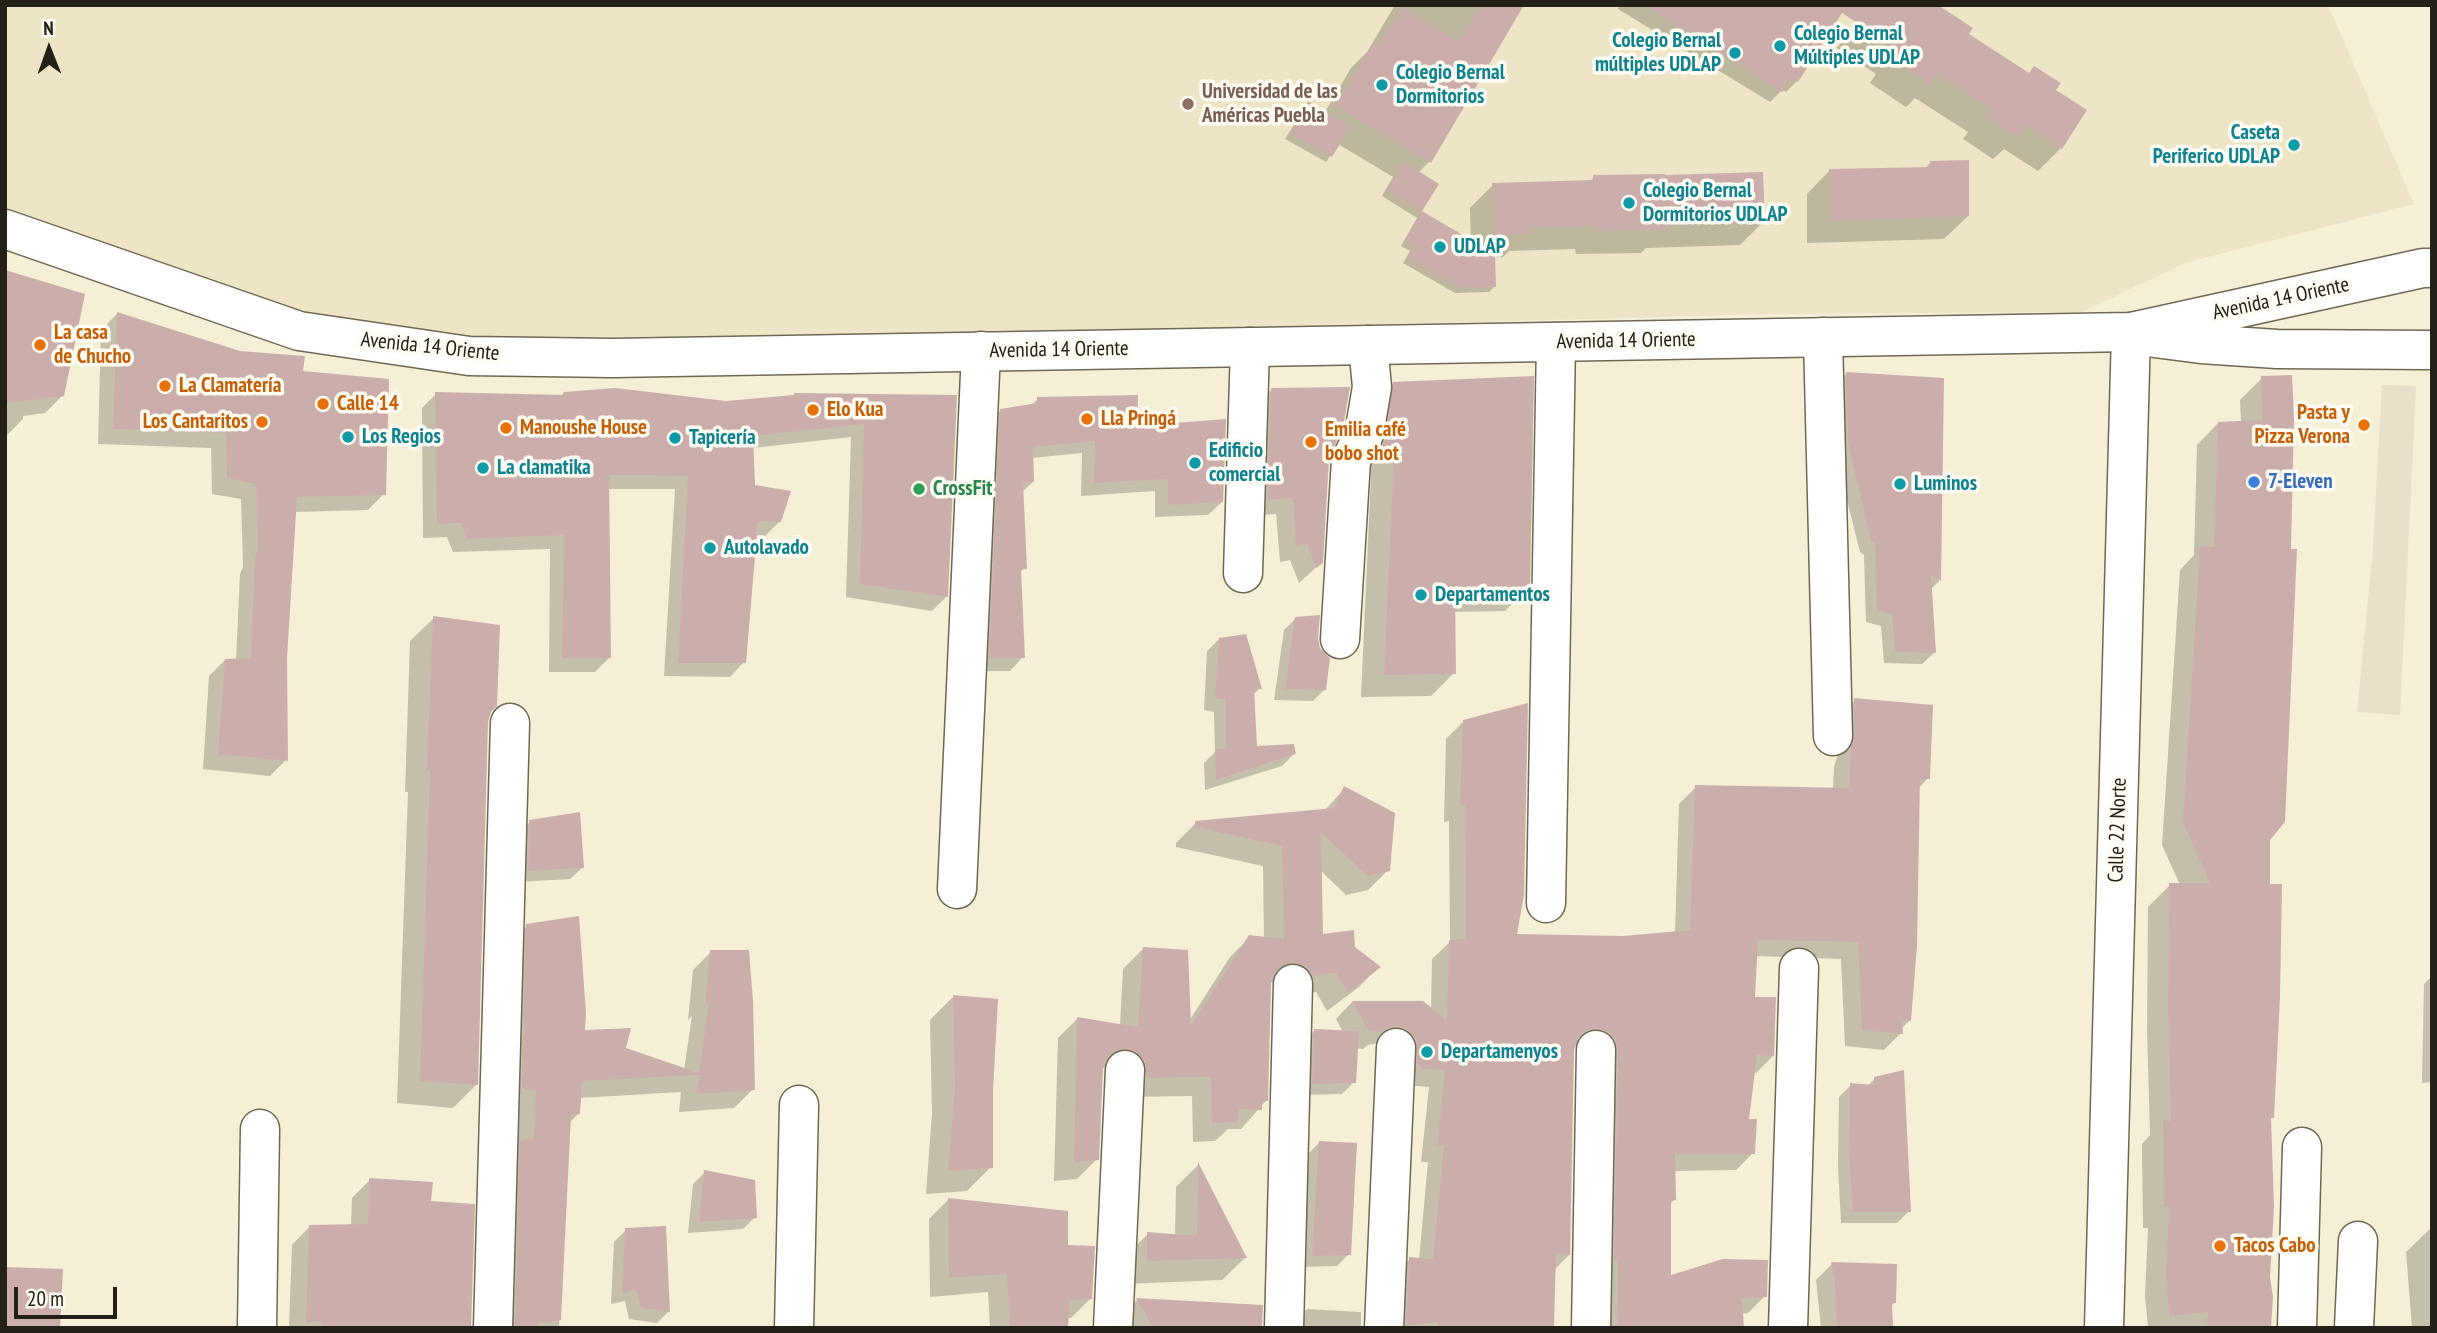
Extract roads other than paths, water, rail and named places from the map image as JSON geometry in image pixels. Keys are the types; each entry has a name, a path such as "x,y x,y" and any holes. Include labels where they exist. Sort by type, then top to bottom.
{"street":[{"name":"Avenida 14 Oriente","path":"5,229 299,331 469,356 613,358 2132,332 2432,268"},
{"name":"Avenida 14 Oriente","path":"2132,332 2158,340 2277,349 2432,350"},
{"name":"Calle 22 Norte","path":"2104,1328 2132,332"},
{"path":"1823,337 1833,736"},
{"path":"1546,903 1556,342"},
{"path":"1340,639 1351,460 1364,434 1372,387 1368,345"},
{"path":"1243,573 1250,347"},
{"path":"957,889 981,351"},
{"path":"493,1328 510,723"},
{"path":"1788,1328 1799,968"},
{"path":"1284,1328 1293,984"},
{"path":"1384,1328 1396,1048"},
{"path":"1591,1328 1596,1050"},
{"path":"1113,1328 1125,1070"},
{"path":"794,1328 799,1105"},
{"path":"257,1328 260,1129"},
{"path":"2297,1328 2302,1147"},
{"path":"2354,1328 2358,1241"}],"place":[{"name":"Colegio Bernal Múltiples UDLAP","path":"1780,46"},
{"name":"Colegio Bernal múltiples UDLAP","path":"1735,53"},
{"name":"Colegio Bernal Dormitorios","path":"1382,85"},
{"name":"Universidad de las Américas Puebla","path":"1188,104"},
{"name":"Caseta Periferico UDLAP","path":"2294,145"},
{"name":"Colegio Bernal Dormitorios UDLAP","path":"1629,203"},
{"name":"UDLAP","path":"1440,247"},
{"name":"La casa de Chucho","path":"40,345"},
{"name":"La Clamatería","path":"165,386"},
{"name":"Calle 14","path":"323,404"},
{"name":"Elo Kua","path":"813,410"},
{"name":"Lla Pringá","path":"1087,419"},
{"name":"Los Cantaritos","path":"262,422"},
{"name":"Pasta y Pizza Verona","path":"2364,425"},
{"name":"Manoushe House","path":"506,428"},
{"name":"Los Regios","path":"348,437"},
{"name":"Tapicería","path":"675,438"},
{"name":"Emilia café bobo shot","path":"1311,442"},
{"name":"Edificio comercial","path":"1195,463"},
{"name":"La clamatika","path":"483,468"},
{"name":"7-Eleven","path":"2254,482"},
{"name":"Luminos","path":"1900,484"},
{"name":"CrossFit","path":"919,489"},
{"name":"Autolavado","path":"710,548"},
{"name":"Departamentos","path":"1421,595"},
{"name":"Departamenyos","path":"1427,1052"},
{"name":"Tacos Cabo","path":"2220,1246"}]}
